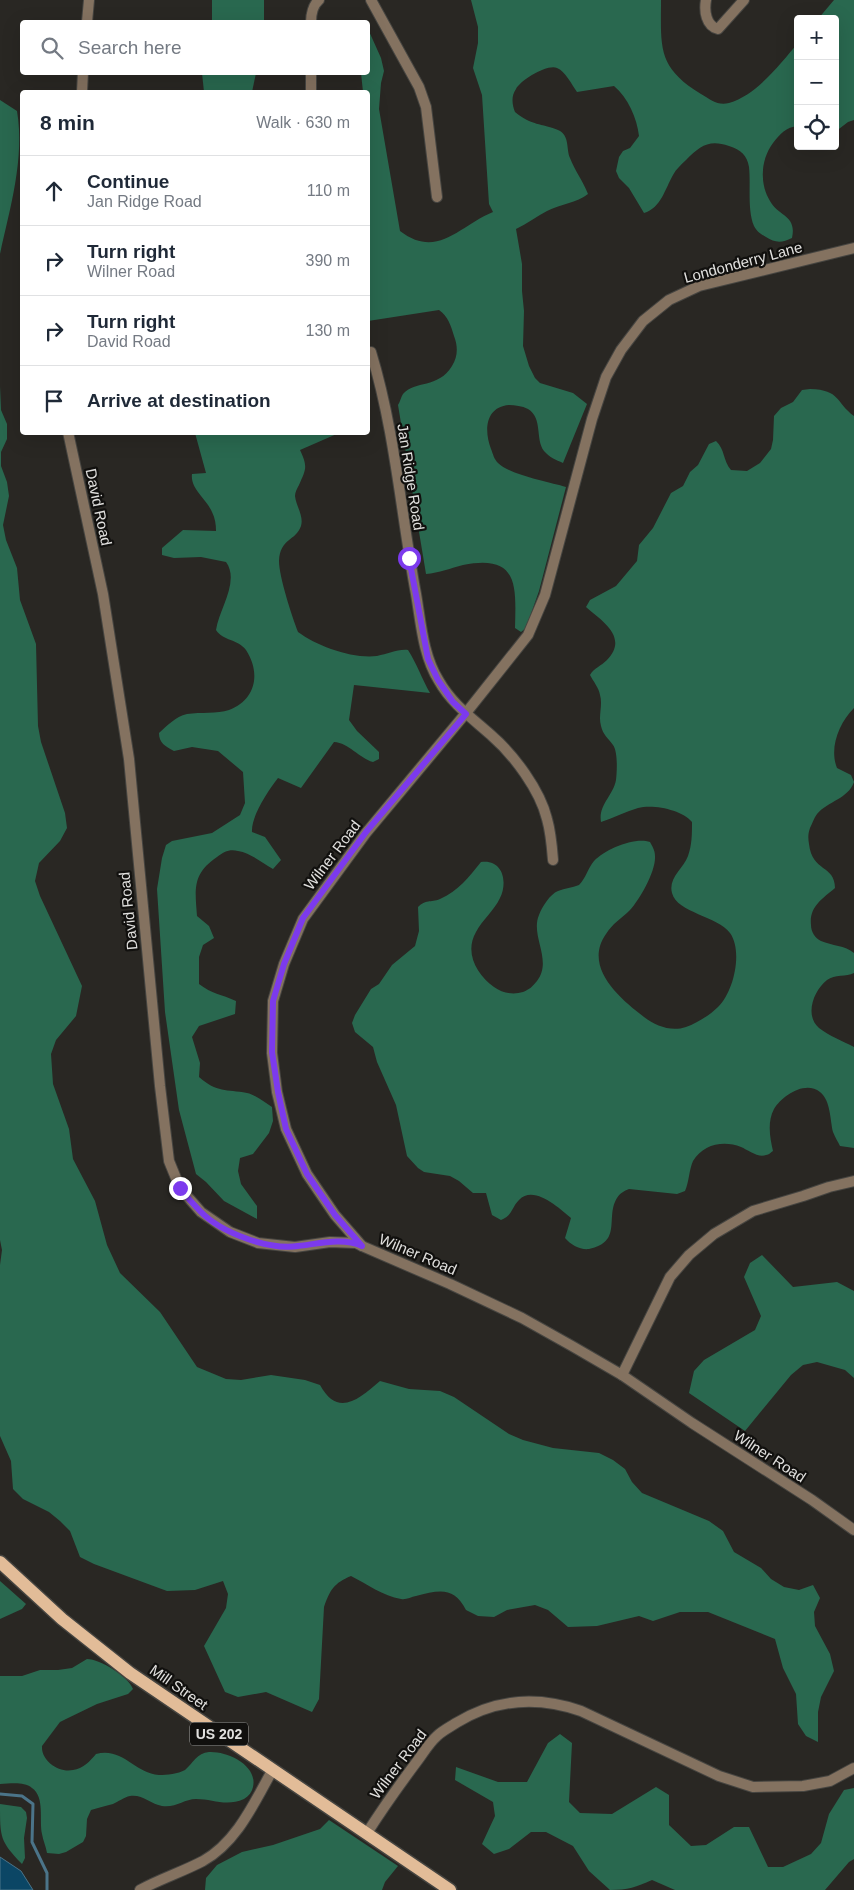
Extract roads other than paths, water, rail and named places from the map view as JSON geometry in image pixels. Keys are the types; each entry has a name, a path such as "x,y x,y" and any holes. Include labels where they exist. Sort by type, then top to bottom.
{"main road":[{"name":"Mill Street","path":"0,1562 62,1619 130,1673 450,1890"}],"street":[{"path":"87,20 89,0"},
{"path":"311,20 311,14 319,0"},
{"path":"371,0 419,87 426,107 436,197"},
{"path":"706,0 707,20 718,30 744,0"},
{"path":"82,90 83,75"},
{"path":"311,75 311,90"},
{"name":"Londonderry Lane","path":"576,481 592,419 606,378 621,350 644,321 669,300 699,286 854,248"},
{"name":"Jan Ridge Road","path":"371,352 379,378 395,462 409,558 428,659 438,680 453,702 493,737 523,772 534,789 547,818 553,860"},
{"name":"David Road","path":"69,435 103,594 129,759 159,1076 169,1161 180,1188 185,1194 201,1212 230,1232 258,1243 295,1247 330,1242 356,1243 362,1246"},
{"name":"Wilner Road","path":"576,481 545,595 528,635 466,714 366,832 303,918 284,964 273,1001 272,1052 286,1129 307,1174 335,1215 362,1246 522,1318 622,1375 692,1423 812,1500 854,1530"},
{"path":"622,1375 670,1277 689,1254 714,1234 753,1211 854,1181"},
{"name":"Wilner Road","path":"367,1833 404,1779 438,1735 468,1716 496,1706 520,1702 543,1701 562,1704 581,1711 720,1776 753,1787 803,1786 830,1781 854,1768"},
{"path":"140,1890 160,1879 203,1861 222,1846 243,1823 272,1771"}],"water":[{"path":"0,1857 21,1871 33,1890 0,1890"}],"waterway":[{"path":"0,1794 22,1796 33,1804 32,1842 47,1873 47,1890"}]}
